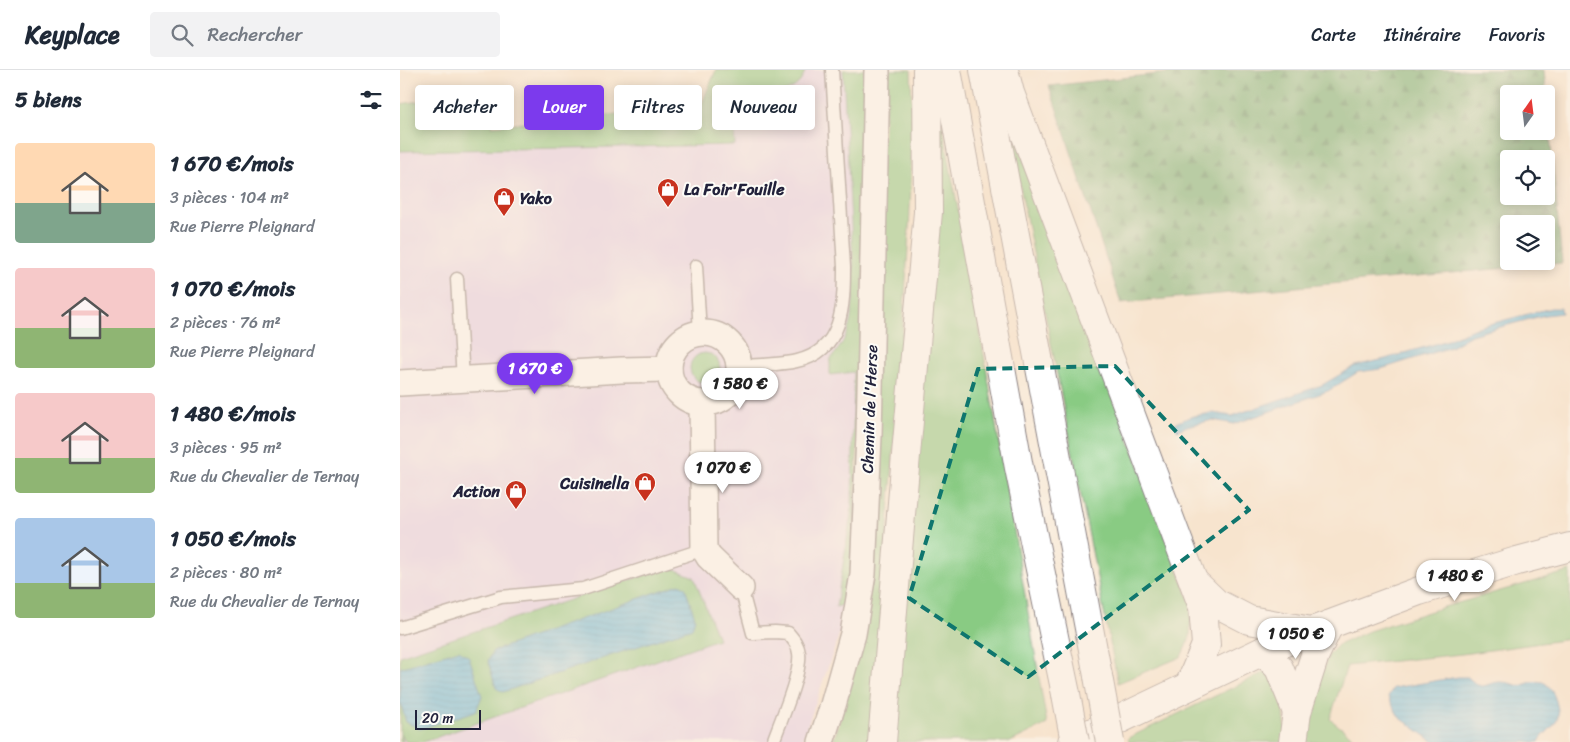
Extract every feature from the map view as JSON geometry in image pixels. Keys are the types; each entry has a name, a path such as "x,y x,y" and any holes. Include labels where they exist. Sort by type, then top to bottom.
{"main road":[{"path":"882,742 928,212 928,70"},
{"path":"947,70 1019,468 1066,694 1074,742 1263,650 1419,591 1570,547"},
{"path":"984,70 1110,742"},
{"path":"1004,70 1010,93 1203,607 1206,645 1189,686"},
{"path":"1193,580 1216,603 1249,620 1320,628"},
{"path":"1293,742 1297,712 1315,655 1320,628"},
{"path":"1263,650 1279,668 1297,712"}],"street":[{"name":"Chemin de l'Herse","path":"822,742 853,634 863,574 869,436 877,70"},
{"path":"700,333 717,336 731,345 737,355 740,366 738,378 733,388 724,397 714,402 702,403 692,401 683,396 671,379 669,369 670,358 674,349 690,335 700,333"},
{"path":"400,383 669,369"},
{"path":"702,403 704,549 709,558 741,588"}],"lane":[{"path":"740,366 797,361 813,355 826,345 838,326 844,299 844,268 832,70"},
{"path":"696,266 700,333"},
{"path":"457,279 463,380"},
{"path":"400,628 502,596 583,589 704,549"},
{"path":"741,588 753,633 788,633 796,642 800,654 800,667 773,742"}],"highlighted area":[{"path":"1115,366 1249,510 1028,677 909,598 978,369"}],"shaded area":[{"path":"805,70 843,70 861,373 850,603 802,742 400,742 400,151 735,145 734,130 815,130 815,85 792,85 804,75"}],"green space":[{"path":"716,70 805,70 802,79 796,85 712,85 712,130 734,130 735,145 400,151 400,104 415,102 415,130 514,130 514,124 524,123 524,130 604,130 604,115 614,114 614,130 702,130 702,104"},
{"path":"843,70 868,70 861,373 850,603 836,607 852,509 854,372 830,375 830,360 847,333 850,323 854,286"},
{"path":"888,70 911,70 912,144 908,254 871,742 833,742 841,717"},
{"path":"1193,70 1544,70 1545,85 1500,85 1500,140 1551,140 1551,150 1500,150 1500,205 1555,205 1555,188 1562,263 1555,264 1555,215 1500,215 1500,269 1121,303 1049,86"},
{"path":"935,83 978,320 1047,724 1010,742 891,742"},
{"path":"1005,110 1191,604 1190,637 1181,657 1118,683"},
{"path":"705,353 715,358 720,368 715,378 705,383 695,378 690,368 695,358"},
{"path":"669,567 694,577 718,639 423,742 406,742 401,735 403,742 400,742 400,656"},
{"path":"1570,571 1570,639 1462,654 1347,666 1330,719 1359,742 1305,742 1309,706 1329,654 1338,645 1369,631 1444,607"},
{"path":"1269,670 1281,683 1287,742 1129,742 1128,738"}],"water":[{"path":"1551,308 1561,308 1562,313 1545,315 1471,335 1451,347 1381,369 1358,372 1328,391 1234,424 1213,420 1178,430 1175,423 1193,416 1213,413 1232,416 1322,385 1355,366 1445,341 1478,327"},
{"path":"679,584 685,587 695,618 692,628 503,692 496,688 488,661 493,651"},
{"path":"459,650 469,657 482,696 476,711 420,729 406,722 400,701 400,668"},
{"path":"1468,677 1481,686 1500,682 1520,686 1538,681 1543,682 1550,688 1556,701 1558,717 1539,742 1434,742 1399,717 1388,697 1393,688"}],"place":[{"name":"La Foir'Fouille","path":"668,208"},
{"name":"Yako","path":"504,217"},
{"name":"Cuisinella","path":"645,502"},
{"name":"Action","path":"516,510"}]}
